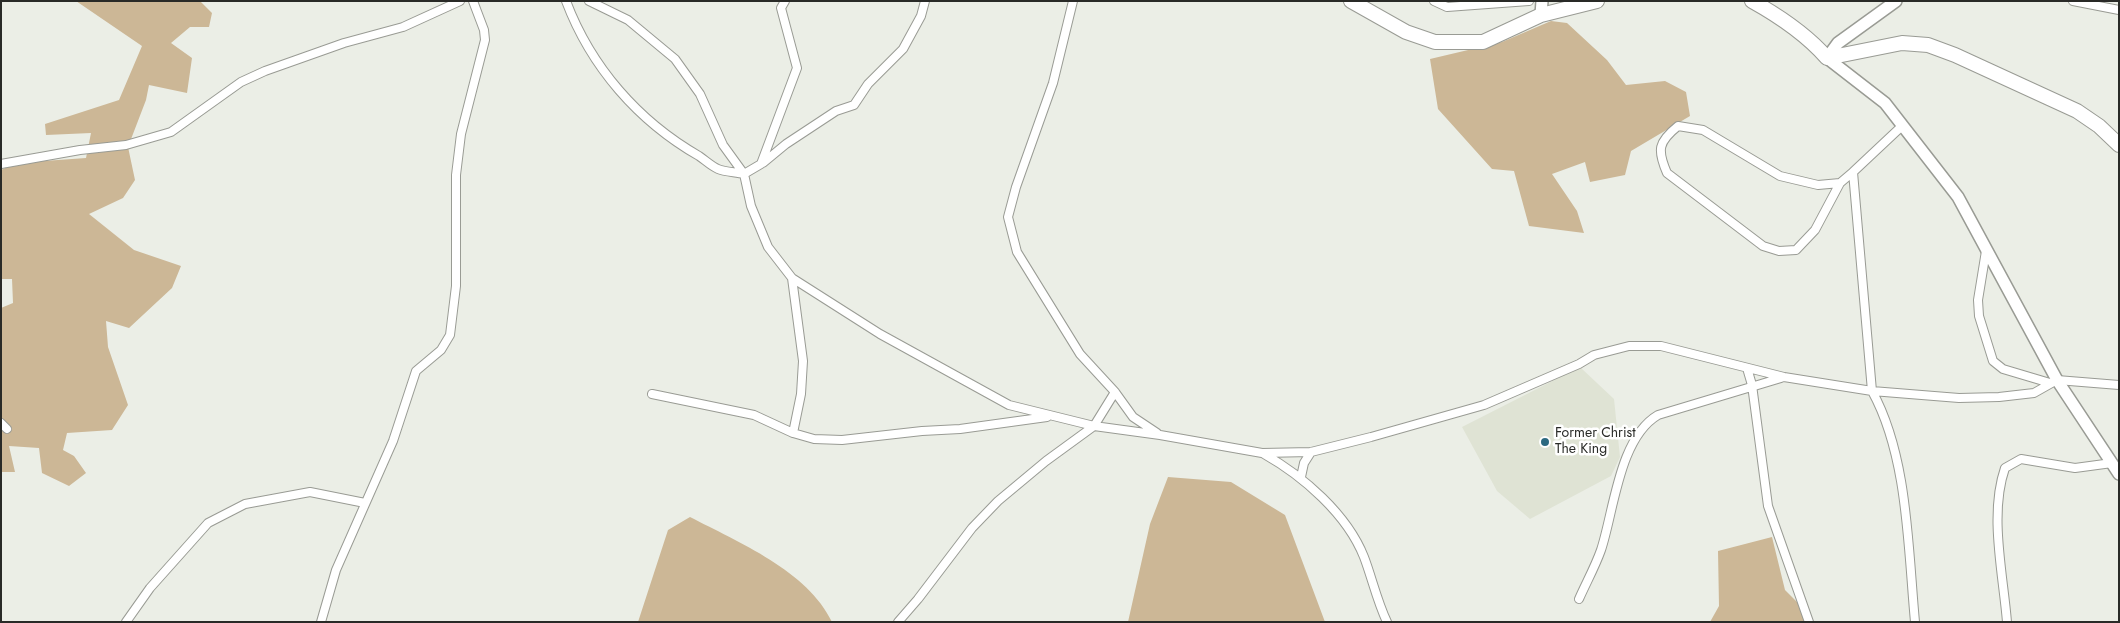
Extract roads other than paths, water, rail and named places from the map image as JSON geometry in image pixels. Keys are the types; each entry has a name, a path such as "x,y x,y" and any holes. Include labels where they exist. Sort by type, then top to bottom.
{"highway":[{"path":"1351,1 1406,32 1435,42 1483,42 1542,8 1597,1"},
{"path":"1752,1 1770,11 1802,34 1827,58 1902,43 1928,45 1955,55 2078,111 2119,145"}],"street":[{"path":"1,164 80,150 126,145 171,132 241,82 265,71 344,43 403,28 460,1"},
{"path":"321,622 336,570 393,442 416,371 441,350 450,335 456,286 456,176 461,134 485,40 484,30 473,1"},
{"path":"566,1 578,31 595,60 636,111 675,143 718,169 744,174 836,111 854,105 868,84 903,49 922,16 925,1"},
{"path":"589,1 628,20 675,59 700,94 724,145 744,174 751,206 768,247 792,278 880,334 967,383 1008,405 1048,416 1094,426 1160,435 1262,453 1310,452 1484,405 1594,356 1629,346 1661,346 1784,377 1872,391 1959,398 1998,397 2034,393 2054,382"},
{"path":"761,164 798,68 781,8 784,1"},
{"path":"1073,1 1052,83 1016,187 1008,217 1017,252 1080,354 1115,392 1133,417 1160,435"},
{"path":"1434,1 1447,7 1529,1"},
{"path":"1896,1 1838,43 1827,58 1884,104 1958,197 2054,382 2119,474"},
{"path":"2073,1 2119,10"},
{"path":"1840,183 1818,185 1780,176 1703,130 1678,126 1664,137 1659,155 1667,173 1763,246 1779,251 1796,250 1814,230 1840,183 1902,126"},
{"path":"1852,172 1872,391 1886,417 1900,479 1915,622"},
{"path":"1986,251 1978,308 1984,335 1993,361 2003,369 2054,382 2119,385"},
{"path":"792,278 803,362 802,394 793,433"},
{"path":"1747,368 1752,385 1768,506 1809,622"},
{"path":"1579,599 1601,550 1622,466 1646,424 1658,415 1752,385 1784,377"},
{"path":"898,622 972,528 998,501 1046,460 1094,426 1115,392"},
{"path":"652,394 754,415 793,433 814,439 842,440 922,430 970,428 1048,416"},
{"path":"1301,477 1304,463 1310,452"},
{"path":"1262,453 1301,477 1328,504 1363,554 1387,622"},
{"path":"2007,622 1997,512 2000,484 2005,468 2021,459 2075,468 2112,463"},
{"path":"126,622 150,588 208,523 245,504 310,492 365,503"}],"place":[{"name":"Former Christ The King","path":"1545,442"}]}
